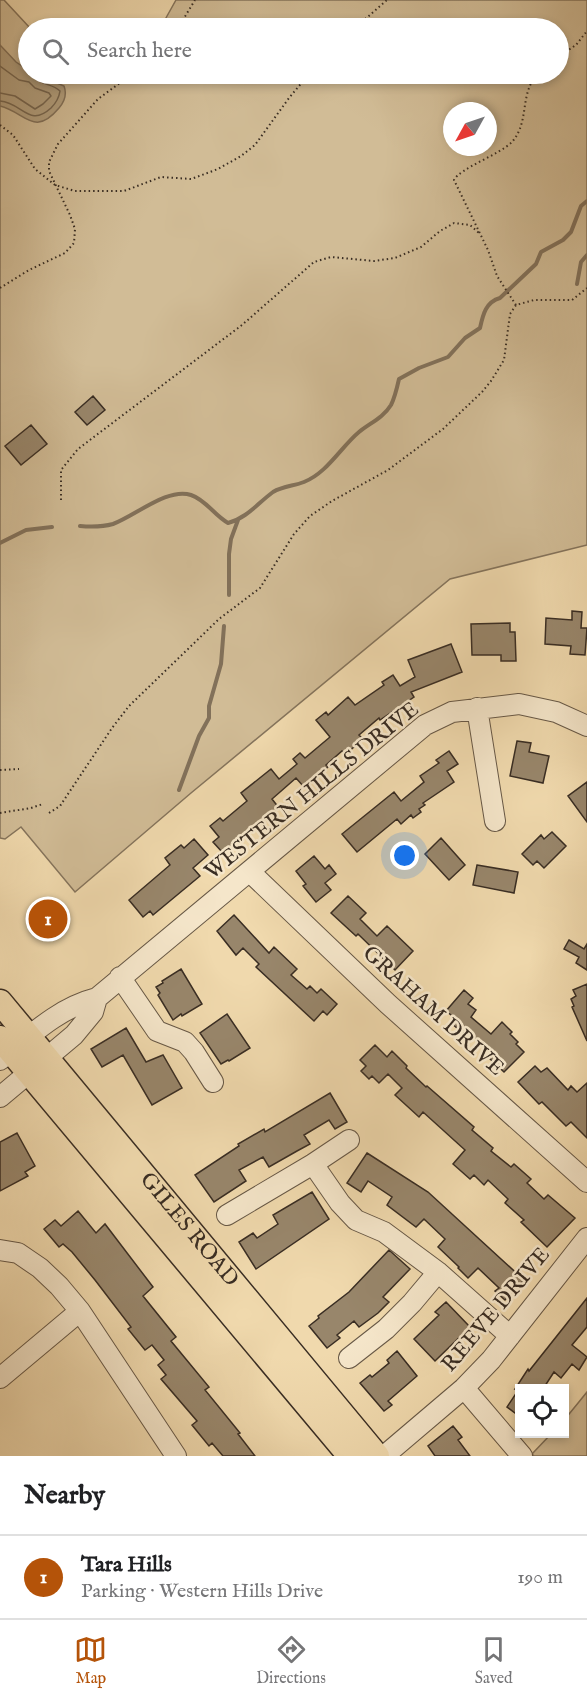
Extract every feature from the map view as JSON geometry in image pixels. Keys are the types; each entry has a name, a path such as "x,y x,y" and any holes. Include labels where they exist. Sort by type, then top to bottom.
{"main road":[{"name":"GILES ROAD","path":"0,1002 10,1046 38,1065 377,1456"},
{"name":"GILES ROAD","path":"38,1065 350,1456"}],"street":[{"name":"WESTERN HILLS DRIVE","path":"10,1046 54,1016 78,1003 97,998 425,725 452,712 519,704 556,712 587,726"},
{"path":"477,708 495,821"},
{"name":"GRAHAM DRIVE","path":"250,872 388,1004 587,1182"},
{"path":"120,977 157,1031 185,1042 213,1082"},
{"name":"WESTERN HILLS DRIVE","path":"0,1097 82,1026 93,1012 97,998"},
{"path":"227,1215 349,1140"},
{"path":"313,1164 340,1203 356,1220 384,1232 438,1272 510,1336"},
{"name":"REEVE DRIVE","path":"384,1456 464,1388 510,1336 587,1238"},
{"path":"0,1250 18,1253 40,1268 59,1286 80,1311 176,1456"},
{"path":"349,1358 386,1329 438,1272"},
{"path":"0,1378 80,1311"},
{"path":"464,1388 522,1456"}],"path":[{"path":"184,18 195,0"},
{"path":"366,18 387,0"},
{"path":"569,50 587,31"},
{"path":"0,288 29,270 66,253 74,243 75,229 49,171 49,162 58,144 98,99 118,84"},
{"path":"0,125 13,135 35,169 55,185 75,191 124,191 161,177 191,179 218,169 255,146 301,84"},
{"path":"516,305 497,276 488,250 456,184 456,176 497,154 513,140 522,126 527,90 531,84"},
{"path":"61,500 61,470 78,449 242,325 314,262 331,257 374,261 396,258 421,247 454,223 470,225 479,233"},
{"path":"49,813 60,806 129,706 219,619 260,588 284,548 310,516 388,470 424,444 482,392 504,360 510,314 516,305 534,300 572,300 587,288"},
{"path":"0,770 19,769"},
{"path":"0,813 43,804"}],"shaded area":[{"path":"0,0 4,0 21,18 18,18 18,84 569,84 569,18 166,18 176,0 587,0 587,545 450,579 75,892 21,827 5,839 0,838"},
{"path":"587,1392 587,1456 534,1456 532,1454 547,1438 569,1438 569,1414"}],"water":[{"path":"0,45 18,63 18,84 64,86 64,100 50,117 43,121 30,120 0,106"}],"building":[{"path":"93,396 105,410 87,425 75,412"},
{"path":"31,425 47,444 21,465 5,446"},
{"path":"572,611 582,612 581,628 587,628 585,655 570,654 571,646 545,644 546,618 572,620"},
{"path":"510,623 510,632 515,632 516,661 501,661 501,655 472,655 471,624"},
{"path":"451,644 462,672 411,692 414,697 380,720 379,718 359,735 363,739 346,754 342,751 326,765 328,767 304,787 296,778 272,799 279,808 223,853 213,842 219,837 210,826 220,818 223,821 247,801 241,793 271,769 279,779 297,764 293,759 300,753 305,758 330,737 316,720 326,712 328,715 348,697 355,705 384,685 382,682 393,675 400,686 415,677 408,660"},
{"path":"517,741 531,743 529,752 549,756 543,783 510,776"},
{"path":"449,751 458,764 447,771 454,782 423,803 425,805 419,809 421,812 413,818 411,815 401,824 397,819 357,852 342,834 394,792 401,801 424,782 420,776 439,763 436,760"},
{"path":"587,782 587,822 568,796"},
{"path":"552,832 566,846 544,868 537,861 533,865 522,854 541,835 544,839"},
{"path":"441,838 465,865 449,880 425,854"},
{"path":"194,839 208,855 193,868 200,876 153,915 150,911 143,917 129,900 170,865 165,858 181,845 184,848"},
{"path":"314,856 325,869 329,865 336,874 325,883 331,890 316,902 303,886 306,884 296,871"},
{"path":"477,865 518,872 514,893 473,885"},
{"path":"348,896 366,913 360,919 377,936 387,926 413,951 395,970 358,934 356,936 331,913"},
{"path":"234,915 269,953 274,947 297,969 291,975 307,989 310,986 317,993 321,989 337,1004 327,1015 323,1011 314,1021 256,967 259,964 243,948 236,955 217,931"},
{"path":"569,940 584,949 587,944 587,970 576,963 579,957 564,949"},
{"path":"181,969 202,1004 173,1020 158,995 160,993 156,987"},
{"path":"587,984 587,1041 572,1007 574,1006 571,999 576,996 573,990"},
{"path":"464,990 473,998 468,1004 476,1010 471,1017 491,1034 502,1022 512,1032 510,1034 518,1042 516,1044 524,1052 504,1072 490,1059 493,1055 470,1034 468,1037 452,1024 456,1019 446,1011"},
{"path":"227,1014 250,1048 221,1064 200,1033"},
{"path":"126,1028 146,1062 163,1055 182,1088 152,1105 123,1055 102,1067 91,1049"},
{"path":"375,1045 387,1057 392,1051 426,1087 474,1127 472,1130 493,1148 491,1151 511,1167 514,1164 531,1179 527,1183 544,1199 548,1195 575,1218 547,1247 521,1222 524,1220 505,1203 508,1199 488,1180 484,1185 474,1175 470,1179 453,1164 465,1150 423,1112 419,1117 395,1095 402,1088 388,1074 379,1083 372,1076 369,1079 361,1071 366,1066 360,1060"},
{"path":"535,1066 541,1072 547,1068 568,1090 571,1086 577,1092 587,1083 587,1138 571,1122 566,1126 542,1102 539,1104 518,1082"},
{"path":"330,1093 347,1122 335,1129 329,1120 304,1135 310,1144 269,1167 263,1157 239,1170 246,1181 214,1202 195,1175 239,1146 238,1144 264,1129 265,1132"},
{"path":"17,1133 35,1166 25,1172 28,1176 0,1191 0,1142"},
{"path":"367,1153 428,1192 524,1280 505,1300 495,1291 499,1288 478,1268 468,1278 458,1268 438,1247 445,1239 424,1219 416,1227 387,1205 392,1197 368,1181 361,1192 347,1183"},
{"path":"312,1192 329,1219 256,1269 239,1242 253,1233 257,1238 278,1224 273,1215"},
{"path":"78,1211 96,1233 105,1224 153,1287 143,1296 176,1337 171,1341 209,1387 205,1390 240,1433 238,1434 255,1456 223,1456 212,1443 209,1446 192,1425 197,1421 161,1379 166,1375 158,1365 164,1360 152,1345 145,1350 128,1329 131,1327 72,1252 63,1244 59,1247 44,1229 55,1220 61,1226"},
{"path":"389,1250 410,1269 383,1297 389,1302 378,1313 359,1327 354,1321 337,1335 340,1338 327,1348 309,1326 349,1292"},
{"path":"587,1298 587,1327 572,1345 587,1357 579,1370 572,1364 561,1378 554,1372 546,1384 518,1384 528,1369 529,1371"},
{"path":"446,1302 470,1327 435,1361 414,1339 439,1315 435,1312"},
{"path":"397,1351 417,1376 388,1401 392,1405 384,1411 360,1383 370,1375 372,1377 389,1363 387,1360"},
{"path":"515,1395 515,1413 507,1407"},
{"path":"453,1426 462,1437 458,1440 470,1456 435,1456 428,1446"}],"waterway":[{"path":"80,526 97,527 113,524 152,503 172,495 182,494 201,500 228,523 247,514 273,492 312,478 327,466 352,438 388,410 394,399 399,379 419,368 448,357 465,338 480,328 484,313 491,302 500,298 536,264 541,252 563,240 571,232 581,206 587,201"},
{"path":"577,284 581,262 587,255"},
{"path":"229,595 229,554 231,539 238,520"},
{"path":"0,543 26,530 52,527"},
{"path":"179,790 199,736 209,718 209,706 221,664 224,626"}],"place":[{"name":"Tara Hills","path":"48,919"}]}
